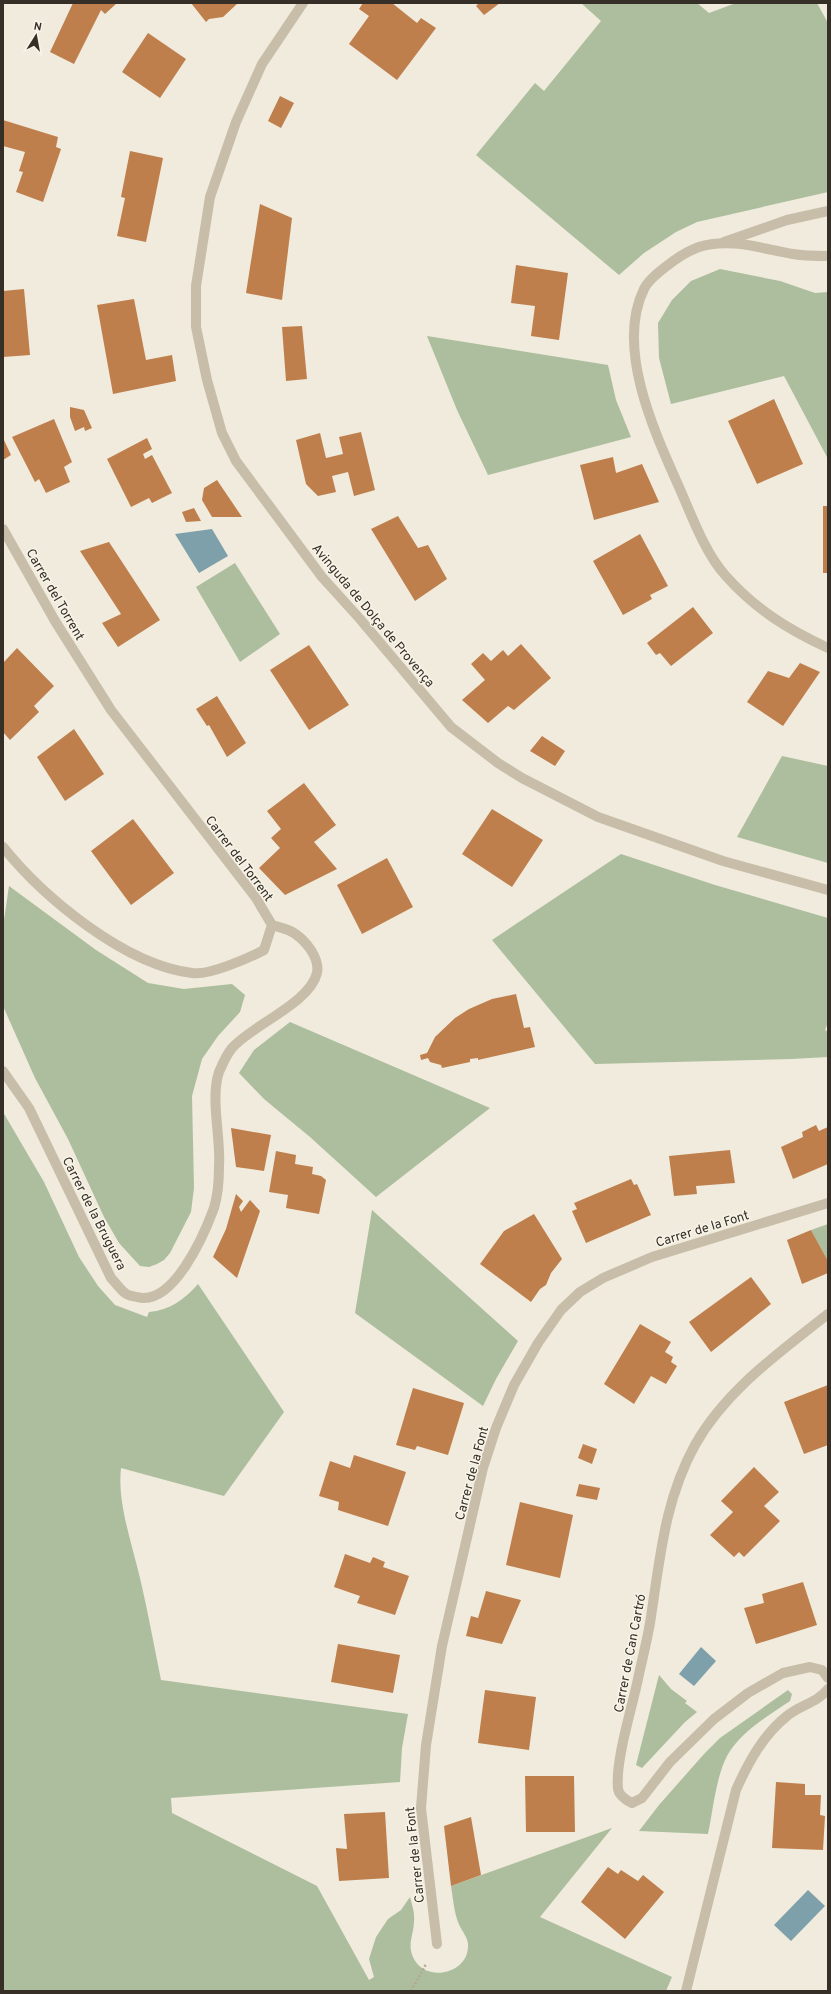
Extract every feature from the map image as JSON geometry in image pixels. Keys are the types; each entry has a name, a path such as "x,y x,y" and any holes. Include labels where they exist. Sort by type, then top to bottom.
{"street":[{"name":"Avinguda de Dolça de Provença","path":"303,3 262,64 236,122 210,197 196,286 196,327 207,380 222,433 236,461 322,577 360,619 446,721 498,763 522,778 598,817 723,861 828,890"},
{"path":"828,211 786,220 722,242 699,247 678,257 660,271 644,288 635,310 634,344 636,373 656,436 703,539 724,573 753,604 798,634 828,648"},
{"path":"722,242 794,254 828,256"},
{"name":"Carrer del Torrent","path":"3,529 54,621 111,710 256,898 272,925"},
{"path":"3,847 19,867 68,911 97,932 132,954 164,967 193,974 245,960 264,950 272,925"},
{"name":"Carrer de la Bruguera","path":"3,1071 29,1108 111,1278 126,1294 143,1299 160,1294 175,1280 197,1248 214,1206 219,1166 216,1095 219,1073 231,1049 248,1033 272,1019 296,1000 312,984 317,972 313,952 294,932 272,925"},
{"name":"Carrer de la Font","path":"437,1944 420,1808 426,1744 442,1646 483,1468 496,1428 514,1386 538,1343 561,1310 580,1292 603,1278 652,1257 828,1203"},
{"name":"Carrer de Can Cartró","path":"828,1314 774,1356 727,1401 695,1444 678,1480 665,1520 650,1624 620,1762 618,1791 625,1800 632,1803 642,1798 670,1762 714,1719 748,1693 783,1673 810,1667 822,1670 828,1676"},
{"path":"686,1991 736,1790 748,1761 762,1743 787,1716 822,1696 828,1689"}],"path":[{"path":"411,1991 437,1944"}],"green space":[{"path":"581,3 697,3 709,13 736,3 817,3 828,23 828,192 697,222 676,232 644,253 619,275 476,155 535,83 544,91 601,21"},
{"path":"720,269 780,281 815,293 828,292 828,459 784,376 671,404 659,358 658,323 672,300 691,281"},
{"path":"427,336 608,365 616,400 631,437 488,475 457,410"},
{"path":"235,563 280,634 240,662 196,587"},
{"path":"782,756 828,766 828,863 737,837"},
{"path":"621,854 715,885 828,918 828,1022 825,1030 828,1032 828,1057 595,1064 492,940"},
{"path":"9,886 96,950 148,983 184,989 232,984 245,995 240,1012 218,1036 202,1059 192,1096 194,1188 191,1212 170,1253 164,1260 157,1264 149,1267 140,1266 119,1243 104,1217 68,1139 35,1078 3,1006 3,927"},
{"path":"290,1022 490,1108 376,1197 310,1137 264,1099 239,1073 254,1050"},
{"path":"3,1112 44,1182 79,1257 98,1286 115,1305 147,1317 149,1312 164,1309 176,1303 198,1284 284,1412 224,1496 121,1468 120,1481 123,1509 143,1591 161,1680 408,1714 402,1748 400,1782 171,1798 172,1813 317,1886 369,1980 374,1977 369,1959 376,1937 388,1919 401,1910 410,1897 414,1915 411,1943 411,1952 413,1957 418,1965 435,1973 453,1969 461,1964 466,1957 468,1943 459,1925 451,1886 612,1828 540,1917 672,1977 666,1991 3,1991"},
{"path":"372,1210 518,1341 496,1379 483,1406 355,1313"},
{"path":"828,1224 828,1261 811,1230"},
{"path":"659,1675 671,1689 687,1701 685,1703 697,1712 685,1722 642,1768 636,1765"},
{"path":"788,1690 792,1694 790,1701 764,1718 747,1732 727,1756 717,1784 708,1834 639,1831 659,1805 720,1738"}],"water":[{"path":"212,529 228,556 199,573 175,534"},
{"path":"701,1647 716,1661 694,1686 679,1674"},
{"path":"808,1890 825,1906 791,1941 774,1925"}],"building":[{"path":"73,3 117,3 105,14 101,10 74,64 50,52"},
{"path":"191,3 238,3 223,17 209,19 206,22"},
{"path":"363,3 392,3 417,23 421,18 436,28 397,80 349,44 369,16 359,9"},
{"path":"479,3 500,3 484,15 476,6"},
{"path":"148,33 186,59 160,98 122,72"},
{"path":"280,96 294,103 281,128 268,121"},
{"path":"3,120 58,137 56,147 61,149 43,202 16,192 23,172 19,171 25,152 3,146"},
{"path":"130,151 163,158 146,242 117,236 125,198 121,197"},
{"path":"260,204 292,218 282,300 246,293"},
{"path":"516,265 568,273 559,340 531,336 535,306 511,303"},
{"path":"24,289 30,355 3,357 3,291"},
{"path":"134,299 146,360 172,355 176,381 113,394 97,305"},
{"path":"302,326 307,379 286,381 282,327"},
{"path":"774,399 803,464 757,484 728,421"},
{"path":"70,407 84,410 92,428 85,431 84,427 75,431 70,417"},
{"path":"54,419 72,462 64,467 70,482 46,493 39,479 35,482 12,437"},
{"path":"361,432 375,490 354,496 348,472 332,476 336,492 318,496 306,484 296,440 320,433 326,458 343,454 339,437"},
{"path":"3,438 11,455 3,460"},
{"path":"147,438 152,449 143,454 145,459 152,455 172,493 152,503 149,498 131,507 107,459"},
{"path":"613,457 616,473 642,464 659,502 594,520 580,465"},
{"path":"217,480 242,517 212,517 202,500 204,488"},
{"path":"823,506 828,506 828,573 823,573"},
{"path":"194,508 201,521 186,522 182,512"},
{"path":"398,516 418,548 428,545 447,579 415,601 371,529"},
{"path":"640,534 668,586 650,595 652,599 623,615 593,561"},
{"path":"109,542 160,620 118,647 102,623 121,614 80,551"},
{"path":"693,607 713,633 671,666 660,653 656,655 647,643"},
{"path":"521,644 551,678 514,710 508,706 488,723 462,700 485,680 471,664 483,653 491,661 503,650 508,656"},
{"path":"309,645 349,705 309,730 270,670"},
{"path":"17,648 54,686 34,706 39,712 10,740 3,732 3,663"},
{"path":"800,663 820,672 783,726 747,702 768,671 789,678"},
{"path":"217,696 246,743 227,757 209,725 207,726 196,709"},
{"path":"74,729 104,774 65,801 37,757"},
{"path":"542,736 565,751 555,766 530,751"},
{"path":"304,783 336,825 314,842 337,869 285,895 259,868 280,848 271,838 281,829 267,811"},
{"path":"492,809 543,840 512,887 462,854"},
{"path":"133,819 174,873 131,905 91,851"},
{"path":"387,858 413,907 362,934 337,885"},
{"path":"516,994 524,1028 530,1027 535,1047 478,1060 478,1058 470,1059 470,1062 442,1068 441,1065 430,1062 428,1058 421,1060 420,1055 427,1053 435,1037 455,1018 469,1009 492,999"},
{"path":"816,1125 819,1131 828,1127 828,1164 793,1179 781,1147 803,1137 802,1132"},
{"path":"231,1128 271,1135 264,1171 236,1167"},
{"path":"730,1150 735,1183 696,1186 697,1194 674,1196 669,1156"},
{"path":"276,1151 296,1155 295,1164 313,1167 312,1174 321,1176 326,1180 319,1214 286,1208 288,1195 269,1192"},
{"path":"631,1179 634,1185 637,1184 651,1215 586,1243 572,1211 577,1209 574,1203"},
{"path":"236,1194 243,1201 239,1207 241,1212 250,1200 260,1211 237,1278 213,1257 226,1229"},
{"path":"534,1214 562,1259 551,1273 546,1285 540,1289 531,1302 480,1264 504,1231"},
{"path":"811,1230 828,1261 828,1273 802,1284 787,1240"},
{"path":"751,1277 771,1304 711,1352 689,1322"},
{"path":"640,1324 671,1342 665,1352 673,1357 671,1362 677,1366 666,1384 651,1376 634,1404 604,1384"},
{"path":"828,1385 828,1445 804,1454 784,1402"},
{"path":"413,1388 464,1403 448,1455 417,1446 415,1450 396,1445"},
{"path":"583,1444 597,1449 592,1464 578,1458"},
{"path":"354,1455 406,1472 388,1526 338,1510 339,1502 319,1496 330,1461 350,1468"},
{"path":"754,1467 779,1492 764,1506 780,1521 744,1557 739,1552 734,1557 710,1535 733,1512 721,1501"},
{"path":"579,1484 600,1488 597,1500 576,1496"},
{"path":"520,1502 573,1515 560,1578 506,1565"},
{"path":"345,1554 370,1563 373,1557 385,1562 383,1567 409,1576 395,1615 357,1603 360,1596 334,1587"},
{"path":"803,1582 817,1625 756,1644 744,1608 764,1603 762,1594"},
{"path":"486,1591 521,1600 502,1644 466,1636 471,1616 478,1618"},
{"path":"338,1644 400,1655 393,1693 331,1682"},
{"path":"485,1690 536,1697 529,1750 478,1743"},
{"path":"525,1776 574,1776 575,1832 526,1832"},
{"path":"776,1782 805,1784 805,1795 821,1795 820,1815 825,1816 823,1850 772,1848"},
{"path":"385,1812 389,1878 339,1881 336,1848 347,1849 344,1814"},
{"path":"471,1817 481,1875 451,1886 444,1826"},
{"path":"608,1867 618,1874 621,1870 638,1881 643,1875 664,1892 625,1939 581,1902"}]}
